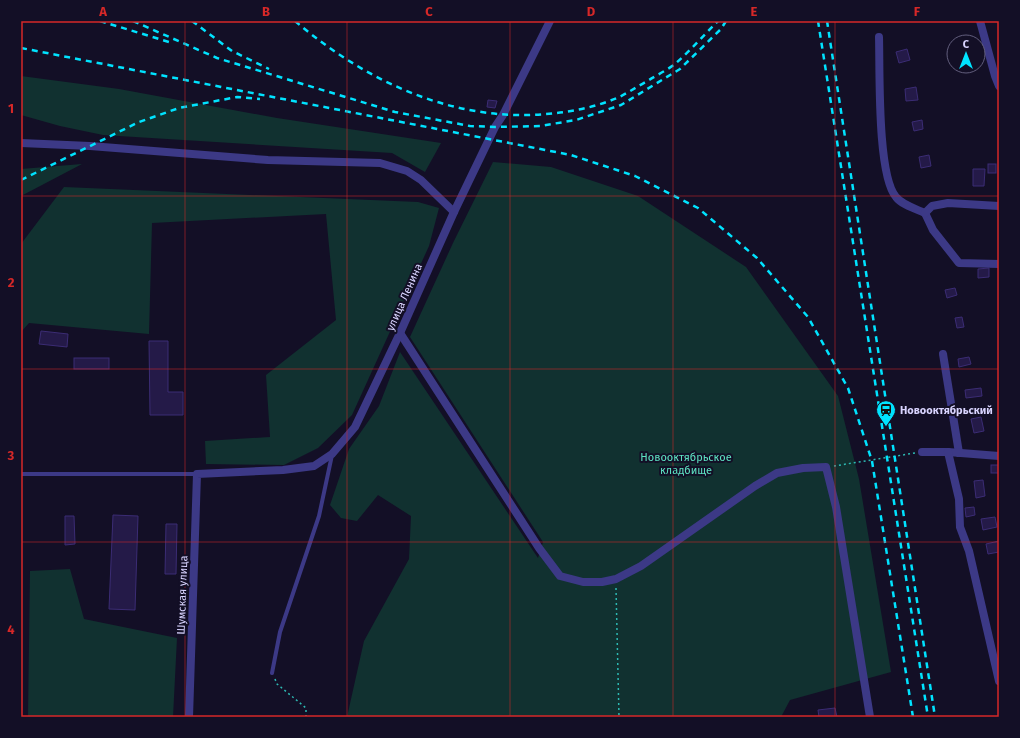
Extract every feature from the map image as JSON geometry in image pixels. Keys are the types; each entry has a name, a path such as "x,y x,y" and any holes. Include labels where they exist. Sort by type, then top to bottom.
{"street":[{"name":"улица Ленина","path":"198,474 283,470 314,466 332,454 355,427 400,333 454,212 495,127 503,115 550,21"},
{"path":"980,21 999,86"},
{"path":"879,37 882,143 890,188 897,199 925,213 933,230 959,263 999,264"},
{"path":"21,143 90,146 268,160 380,163 407,170 421,180 454,212"},
{"path":"925,213 932,206 948,202 999,206"},
{"path":"400,333 538,548 560,576 583,582 602,582 616,579 641,566 755,486 777,474 803,468 826,467 836,507 870,717"},
{"path":"943,354 959,453"},
{"path":"922,452 948,452 999,456"},
{"path":"948,452 958,499 960,526 969,552 999,682"},
{"name":"Шумская улица","path":"189,717 198,474"}],"lane":[{"path":"272,673 280,632 319,516 332,454"},
{"path":"21,474 198,474"}],"path":[{"path":"826,467 922,452"},
{"path":"616,579 619,717"},
{"path":"272,673 277,684 306,708 306,717"}],"green space":[{"path":"21,76 119,89 277,118 441,143 425,172 392,153 103,135 60,126 21,115"},
{"name":"Новооктябрьское кладбище","path":"493,162 551,167 638,196 746,267 838,396 859,479 891,672 790,700 781,717 347,717 364,641 409,559 411,516 378,495 357,521 341,518 330,505 349,449 379,406 400,352 538,558 543,542 410,337 453,243"},
{"path":"82,164 21,196 21,169"},
{"path":"64,187 418,202 439,208 429,246 352,415 318,448 284,465 206,464 205,441 270,437 266,375 336,320 326,214 152,223 149,334 29,323 21,332 21,244"},
{"path":"70,569 84,619 177,638 173,717 28,717 30,571"}],"building":[{"path":"907,49 910,60 899,63 896,52"},
{"path":"916,87 918,100 906,101 905,89"},
{"path":"488,100 497,101 495,108 487,107"},
{"path":"922,120 923,129 914,131 912,122"},
{"path":"929,155 931,166 921,168 919,157"},
{"path":"988,164 996,164 996,173 988,173"},
{"path":"973,169 985,169 984,186 973,186"},
{"path":"989,268 989,277 978,278 978,269"},
{"path":"955,288 957,295 947,298 945,290"},
{"path":"962,317 964,327 957,328 955,318"},
{"path":"41,331 68,334 67,347 39,344"},
{"path":"149,341 168,341 168,392 183,392 183,415 150,415"},
{"path":"969,357 971,364 959,367 958,359"},
{"path":"74,358 109,358 109,369 74,369"},
{"path":"981,388 982,396 966,398 965,390"},
{"path":"981,417 984,431 974,433 971,419"},
{"path":"991,465 999,465 999,473 991,473"},
{"path":"983,480 985,496 976,498 974,481"},
{"path":"974,507 975,515 966,517 965,508"},
{"path":"113,515 138,516 135,610 109,609"},
{"path":"65,516 74,516 75,544 65,545"},
{"path":"995,517 997,527 983,530 981,519"},
{"path":"166,524 177,524 176,574 165,574"},
{"path":"999,541 999,552 988,554 986,544"},
{"path":"835,708 837,717 819,717 818,710"}],"railway":[{"path":"100,21 169,42"},
{"path":"133,21 217,58 395,112 470,126 495,127 540,126 576,120 621,105 680,69 721,29 726,21"},
{"path":"192,21 232,51 269,69"},
{"path":"295,21 323,43 353,63 384,81 416,95 450,106 484,112 520,115 571,111 595,106 617,98 675,64 718,21"},
{"path":"818,21 928,717"},
{"path":"827,21 935,717"},
{"path":"21,48 571,155 635,176 698,208 757,258 808,317 848,388 872,461 913,717"},
{"path":"21,180 139,122 179,108 237,97 260,99"}],"place":[{"name":"Новооктябрьский","path":"886,427"}]}
